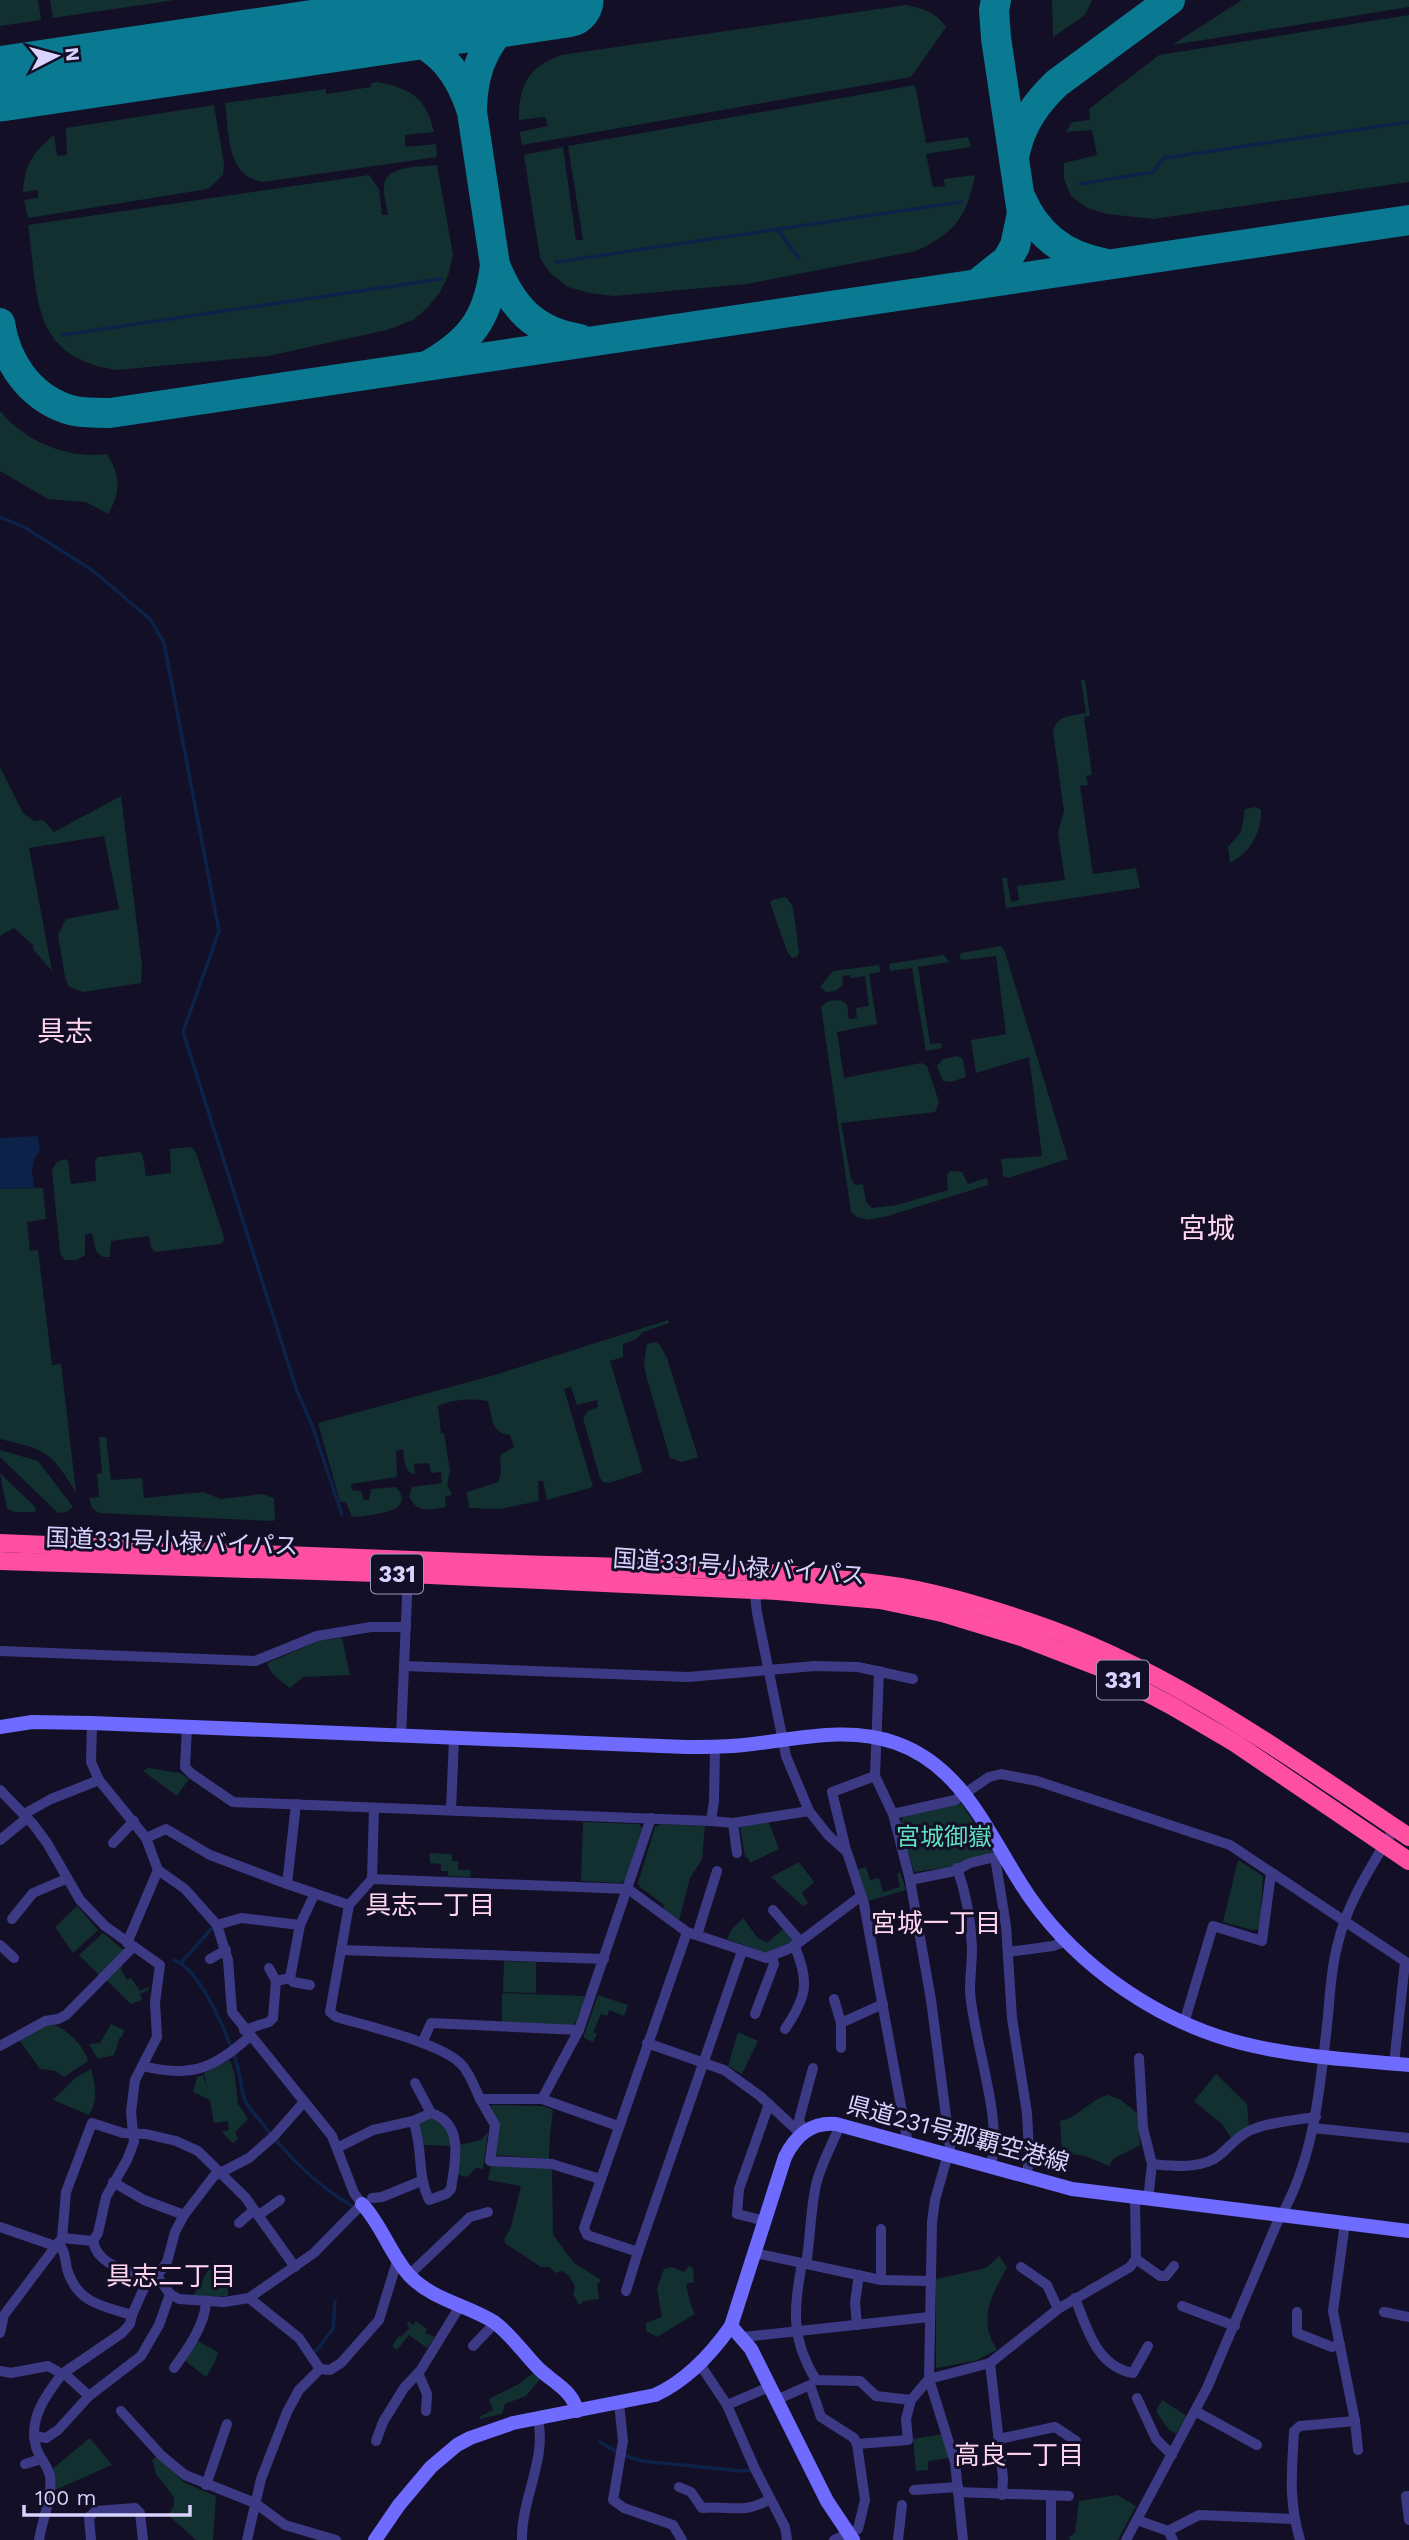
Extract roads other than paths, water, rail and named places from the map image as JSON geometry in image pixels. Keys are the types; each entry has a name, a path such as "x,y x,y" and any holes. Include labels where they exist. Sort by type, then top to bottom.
{"highway":[{"name":"国道331号小禄バイパス","path":"0,1543 644,1567 880,1600 942,1613 1024,1638 1099,1667 1235,1743 1409,1861"},
{"name":"国道331号小禄バイパス","path":"0,1561 408,1574 883,1584 947,1598 1031,1622 1107,1652 1242,1724 1402,1832"}],"street":[{"path":"401,1736 408,1574"},
{"path":"754,1582 768,1670 786,1756 809,1811 828,1835 847,1852"},
{"path":"0,1651 255,1661 317,1636 372,1627 405,1628"},
{"path":"404,1666 688,1677 815,1666 858,1667 913,1679"},
{"path":"880,1671 875,1776 893,1814 909,1880 931,2000 950,2147 935,2200 930,2281 929,2379 955,2462 963,2540"},
{"path":"0,1727 32,1722 92,1723 715,1747 843,1734 876,1737 913,1749 945,1770 965,1794 1031,1898 1066,1941 1105,1975 1136,1996 1184,2023 1240,2042 1287,2052 1401,2064 1407,1963 1230,1845 1037,1781 1001,1774 989,1777 965,1794 955,1800 893,1814"},
{"path":"92,1723 91,1762 99,1780 146,1838 158,1870 185,1889 217,1925 226,1950 232,2012 332,2136 349,2182 367,2201 398,2258 410,2275 427,2289 495,2323 519,2345 538,2368 574,2399 577,2411"},
{"path":"187,1727 185,1767 233,1802 733,1823 809,1811"},
{"path":"451,1810 454,1738"},
{"path":"711,1821 715,1747"},
{"path":"875,1776 832,1793 875,1955 908,2144"},
{"path":"0,1840 26,1816 51,1799 99,1780"},
{"path":"0,1790 26,1816 47,1843 80,1900 105,1926 160,1965 155,2002 157,2037 135,2080 131,2112 134,2142 106,2197 98,2233 93,2241 94,2248 101,2257 111,2264 152,2278 179,2299 224,2302 249,2298 314,2253 367,2201 421,2181"},
{"path":"288,1884 296,1804"},
{"path":"374,1808 372,1880 349,1905 330,2012 336,2017 422,2043 458,2061 465,2068 495,2125 490,2161 552,2164 600,2179"},
{"path":"542,2099 579,2030 651,1818"},
{"path":"113,1843 134,1821"},
{"path":"733,1823 737,1853"},
{"path":"146,1838 166,1829 210,1855 314,1895 349,1905"},
{"path":"1126,2540 1195,2411 1287,2207 1316,2117 1333,1969 1344,1921 1357,1889 1385,1845 1402,1832"},
{"path":"909,1880 955,1871 957,1868 995,1857 1006,1926 1012,2018 1027,2113 1030,2152 1027,2178"},
{"path":"957,1868 965,1891 972,1947 970,1991 992,2116 994,2146 990,2168"},
{"path":"0,2046 46,2021 58,2020 66,2015 130,1945 158,1870"},
{"path":"638,2252 587,2235 584,2228 648,2043 718,1871"},
{"path":"1184,2023 1213,1926 1262,1941 1271,1873"},
{"path":"12,1919 33,1893 66,1879"},
{"path":"372,1880 628,1889 692,1934 766,1958 797,1943 861,1896"},
{"path":"290,1978 300,1924 314,1895"},
{"path":"773,1910 797,1943 803,1965 805,1985 798,2006 785,2029"},
{"path":"217,1925 241,1918 300,1924"},
{"path":"1007,1952 1053,1946 1066,1941"},
{"path":"0,1945 14,1958"},
{"path":"210,1959 226,1950"},
{"path":"341,1950 604,1959"},
{"path":"626,2291 742,1951"},
{"path":"755,2014 774,1964 772,1955"},
{"path":"142,2066 187,2072 213,2065 231,2053 247,2033 273,2018 276,1981 269,1968"},
{"path":"276,1981 290,1978"},
{"path":"290,1978 293,1982 310,1985"},
{"path":"834,1999 841,2023 841,2048"},
{"path":"841,2023 883,2004"},
{"path":"422,2043 431,2024 579,2030"},
{"path":"648,2043 724,2070 803,2132"},
{"path":"857,2444 908,2440 906,2419 911,2400 929,2379 990,2363 1058,2309 1130,2267 1136,2259 1142,2199 1152,2164 1143,2128 1143,2085 1139,2058"},
{"path":"803,2132 799,2121 813,2068"},
{"path":"413,2121 420,2148 421,2181 429,2200 446,2194 451,2189 456,2141 447,2123 431,2113 415,2083"},
{"path":"480,2098 542,2099 618,2126"},
{"path":"39,2540 50,2474 41,2459 34,2436 34,2422 44,2397 62,2374 122,2333 130,2324 152,2278 167,2262 175,2232 184,2215 219,2172 249,2158 272,2138 304,2102"},
{"path":"765,2221 737,2214 739,2189 769,2104"},
{"path":"337,2148 373,2130 413,2121 431,2113"},
{"path":"1152,2164 1206,2163 1220,2155 1238,2137 1253,2129 1316,2117"},
{"path":"0,2333 4,2315 58,2243 66,2192 92,2123 123,2133 146,2134 176,2141 198,2151 245,2197 295,2267"},
{"name":"県道231号那覇空港線","path":"803,2132 828,2123 1072,2189 1409,2231"},
{"path":"834,2540 851,2537 858,2529 865,2500 857,2444 854,2438 821,2417 813,2383 795,2331 795,2302 810,2238 810,2211 817,2178 840,2125"},
{"path":"1313,2128 1409,2138"},
{"path":"375,2540 418,2481 457,2445 497,2428 661,2392 719,2344 732,2326 785,2157 792,2143 803,2132"},
{"path":"113,2182 144,2200 184,2215"},
{"path":"239,2223 280,2200"},
{"path":"410,2275 470,2217 488,2212"},
{"path":"1345,2223 1333,2311 1355,2421 1358,2450"},
{"path":"0,2227 58,2243 93,2241"},
{"path":"881,2229 881,2280"},
{"path":"58,2243 63,2248 68,2272 81,2296 132,2315"},
{"path":"755,2253 881,2280 930,2281"},
{"path":"320,2369 330,2370 341,2363 379,2319 398,2258"},
{"path":"1136,2259 1160,2276 1166,2276 1174,2266"},
{"path":"1021,2267 1047,2286 1058,2309"},
{"path":"857,2325 855,2302 859,2275"},
{"path":"34,2436 46,2438 58,2430 89,2396 141,2356 159,2325 170,2294"},
{"path":"249,2298 299,2338 320,2369"},
{"path":"1075,2298 1098,2353 1107,2359 1133,2373 1148,2346"},
{"path":"174,2368 194,2337 205,2311 205,2302"},
{"path":"376,2441 383,2422 404,2388 418,2373 460,2306"},
{"path":"1182,2306 1234,2326"},
{"path":"1297,2312 1297,2333 1332,2347 1340,2346"},
{"path":"1384,2312 1409,2317"},
{"path":"743,2337 929,2317"},
{"path":"473,2346 495,2323"},
{"path":"732,2326 743,2337 827,2501 851,2537"},
{"path":"699,2363 727,2405 785,2527 787,2540"},
{"path":"990,2363 1002,2495"},
{"path":"0,2371 11,2373 48,2366 67,2376 89,2396"},
{"path":"247,2540 261,2479 287,2412 299,2390 320,2369"},
{"path":"418,2373 426,2394 426,2411"},
{"path":"727,2405 813,2383 860,2381 876,2396 911,2400"},
{"path":"1137,2398 1156,2439 1172,2455"},
{"path":"619,2403 623,2441 612,2500 624,2508 673,2525 682,2540"},
{"path":"1195,2411 1257,2445"},
{"path":"121,2412 161,2455 185,2474 206,2485 255,2503 285,2525 336,2540"},
{"path":"522,2540 522,2524 541,2441 538,2419"},
{"path":"1300,2540 1293,2519 1290,2492 1294,2431 1300,2426 1355,2421"},
{"path":"206,2485 227,2424"},
{"path":"999,2439 1055,2427 1076,2441"},
{"path":"25,2464 41,2459"},
{"path":"679,2487 691,2492 702,2508 718,2506 746,2510 770,2499"},
{"path":"914,2490 1069,2496"},
{"path":"1051,2496 1051,2539"},
{"path":"1409,2496 1406,2496 1409,2520"},
{"path":"898,2540 902,2505"},
{"path":"91,2540 89,2517 96,2511 135,2508 140,2513 142,2540"},
{"path":"1137,2520 1171,2535 1199,2515 1293,2519"}],"water":[{"path":"36,1136 40,1151 34,1159 34,1188 0,1189 0,1138"}],"waterway":[{"path":"1080,184 1153,172 1164,158 1409,122"},
{"path":"556,262 961,202"},
{"path":"777,229 799,258"},
{"path":"62,335 441,279"},
{"path":"0,517 24,527 92,570 150,619 164,643 219,931 183,1032 297,1391 312,1425 342,1515"},
{"path":"181,1963 212,1928"},
{"path":"174,1960 195,1977 214,2007 234,2056 250,2109 302,2168 325,2188 351,2205"},
{"path":"316,2351 333,2329 335,2301"},
{"path":"600,2442 617,2452"},
{"path":"623,2455 642,2461 751,2470"}],"district":[{"name":"具志","path":"65,1031"},
{"name":"宮城","path":"1207,1228"},
{"name":"具志一丁目","path":"430,1905"},
{"name":"宮城一丁目","path":"936,1923"},
{"name":"具志二丁目","path":"171,2276"},
{"name":"高良一丁目","path":"1019,2455"}],"park label":[{"name":"宮城御嶽","path":"944,1837"}]}
